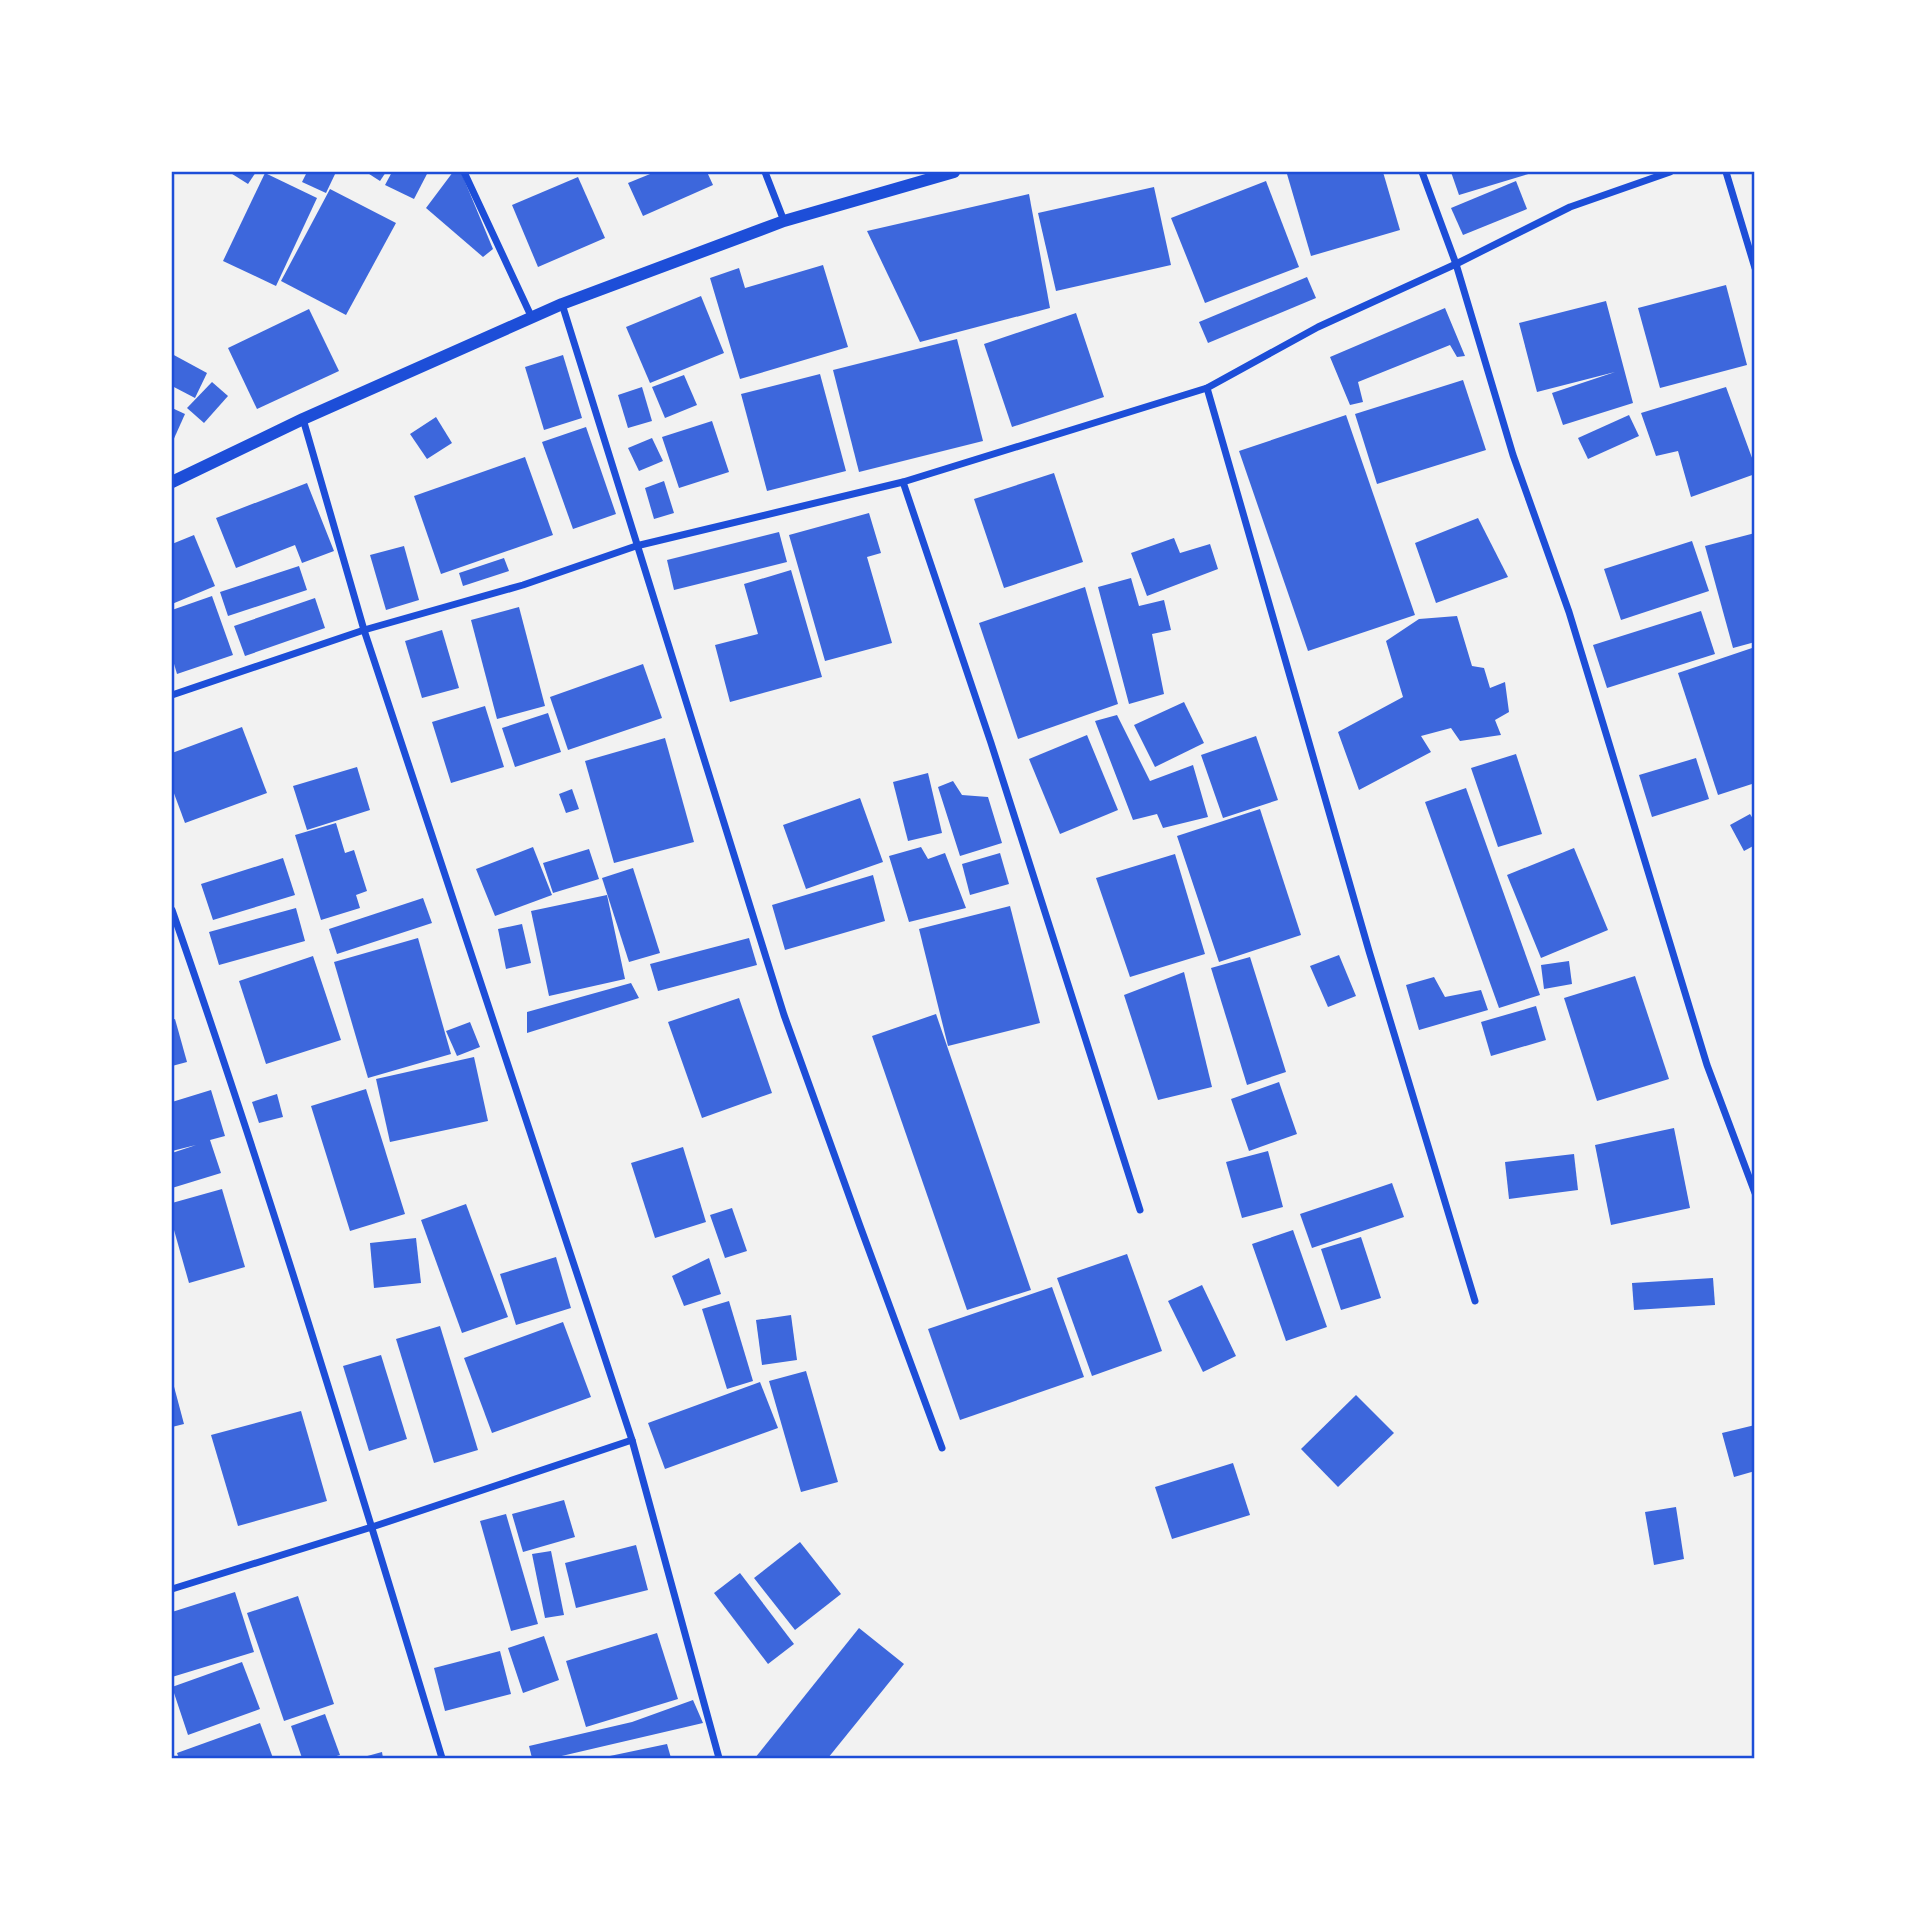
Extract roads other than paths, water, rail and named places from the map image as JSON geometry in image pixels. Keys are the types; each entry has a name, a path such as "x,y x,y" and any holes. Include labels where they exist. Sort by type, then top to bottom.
{"street":[{"path":"464,172 532,318"},
{"path":"765,172 784,221"},
{"path":"172,482 303,419 562,304 784,221 954,172"},
{"path":"1422,172 1457,264 1513,455 1569,611 1707,1065 1755,1193"},
{"path":"172,695 364,630 523,585 636,546 903,482 1088,427 1207,388 1318,327 1457,264 1570,207 1670,172"},
{"path":"1726,172 1755,268"},
{"path":"562,304 785,1015 942,1448"},
{"path":"1207,388 1369,951 1475,1301"},
{"path":"303,419 364,630 632,1440 719,1759"},
{"path":"903,482 992,743 1140,1210"},
{"path":"172,911 214,1032 372,1527 442,1759"},
{"path":"172,1589 372,1527 632,1440"}]}
